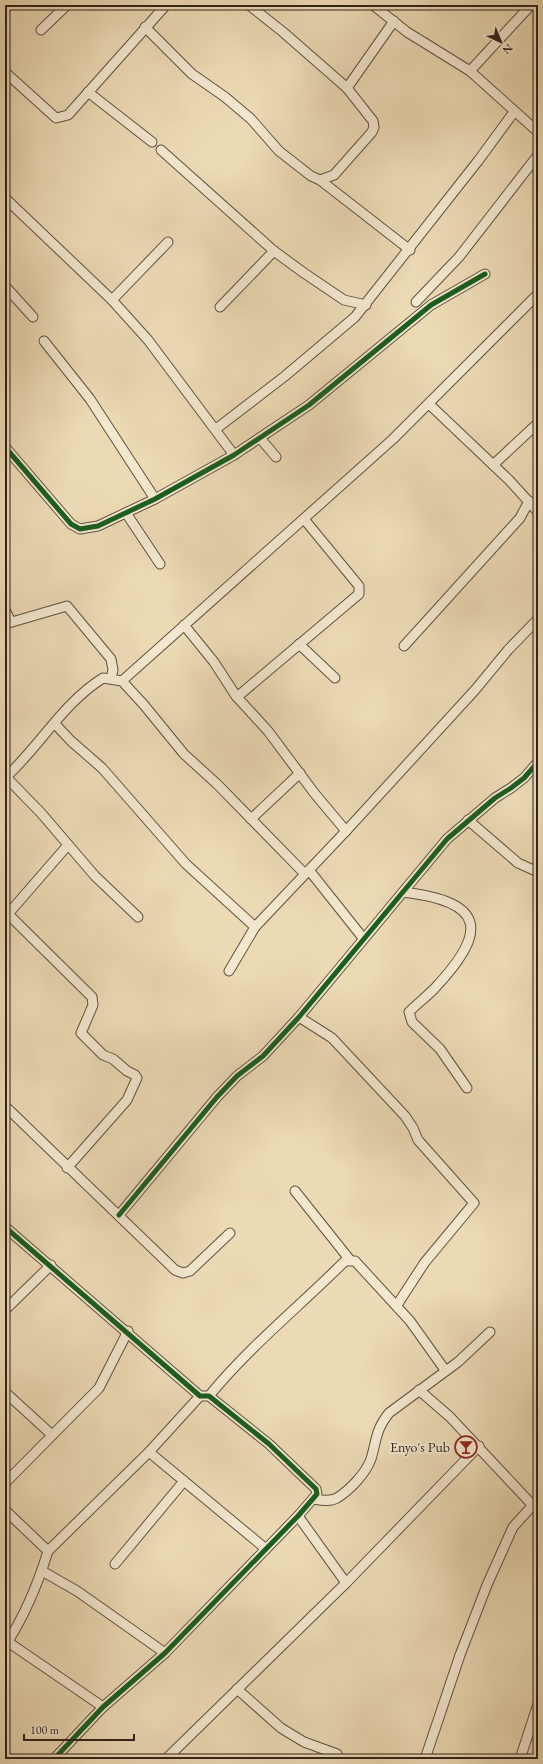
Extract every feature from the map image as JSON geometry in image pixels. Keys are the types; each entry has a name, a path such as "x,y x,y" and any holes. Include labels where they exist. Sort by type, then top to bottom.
{"street":[{"path":"5,72 56,118 68,115 166,5"},
{"path":"249,5 348,88 372,121 374,127 372,132 334,175 320,180"},
{"path":"373,5 407,32 470,71 538,132"},
{"path":"470,71 531,5"},
{"path":"41,30 60,7"},
{"path":"348,88 394,21"},
{"path":"145,27 192,74 225,97 250,119 279,151 311,176 320,180 410,250"},
{"path":"88,92 152,142"},
{"path":"216,429 284,376 355,317 410,250 514,112"},
{"path":"161,150 274,251 344,300 366,305"},
{"path":"416,302 459,257 538,155"},
{"path":"5,198 112,300 148,340 234,455"},
{"path":"112,300 168,242"},
{"path":"220,307 274,251"},
{"path":"5,447 71,524 80,529 98,526 155,499 234,455 309,405 431,305 485,274"},
{"path":"5,286 33,317"},
{"path":"122,682 304,519 429,404 472,358 538,294"},
{"path":"344,300 355,317"},
{"path":"44,341 90,399 155,499"},
{"path":"429,404 492,464 538,512"},
{"path":"492,464 538,423"},
{"path":"260,438 276,457"},
{"path":"404,646 520,518 528,501"},
{"path":"126,512 160,564"},
{"path":"237,697 359,594 359,586 304,519"},
{"path":"5,610 8,623 67,606 111,660 113,670 111,678"},
{"path":"230,971 255,927 346,831 475,690 508,650 538,619"},
{"path":"184,626 214,662 237,697 268,731 314,794 346,831"},
{"path":"299,644 335,678"},
{"path":"138,917 95,876 41,813 6,778 55,724 70,704 94,684 104,678 111,678 122,682 144,705 184,754 307,872 363,938"},
{"path":"55,724 71,741 102,768 186,864 255,927"},
{"path":"119,1215 217,1097 237,1076 263,1056 299,1017 363,938 447,839 494,798 524,778 538,762"},
{"path":"251,819 300,773"},
{"path":"468,820 518,863 538,872"},
{"path":"67,1168 127,1100 136,1078 135,1075 127,1071 113,1059 103,1055 81,1033 92,1005 92,997 6,913 68,845"},
{"path":"403,892 442,899 458,906 467,914 471,923 471,938 456,964 432,991 409,1012 412,1022 440,1049 467,1088"},
{"path":"299,1017 332,1038 357,1064 405,1116 413,1128 418,1140 474,1203 425,1262 397,1305"},
{"path":"5,1106 67,1168 119,1215 175,1270 183,1273 190,1271 230,1233"},
{"path":"295,1191 350,1260"},
{"path":"5,1227 204,1396 269,1444 314,1486 317,1494 298,1516 165,1652 103,1707 54,1759"},
{"path":"103,1707 6,1644 18,1624 42,1571 48,1551 255,1345 306,1300 345,1261 350,1260 355,1261 397,1305 445,1370"},
{"path":"5,1310 51,1265"},
{"path":"5,1483 99,1388 128,1331"},
{"path":"313,1499 327,1501 336,1498 360,1477 371,1458 374,1440 381,1423 393,1409 458,1362 490,1332"},
{"path":"419,1390 450,1417 536,1506 513,1527 487,1585 460,1655 425,1759"},
{"path":"5,1392 52,1435"},
{"path":"166,1759 346,1583 479,1446"},
{"path":"149,1452 266,1549"},
{"path":"115,1564 184,1481"},
{"path":"5,1510 48,1551"},
{"path":"298,1516 346,1583"},
{"path":"42,1571 77,1591 165,1652"},
{"path":"237,1689 281,1728 304,1742 337,1754"},
{"path":"520,1759 538,1704"}],"cycle path":[{"path":"5,447 71,524 80,529 98,526 155,499 234,455 309,405 431,305 485,274"},
{"path":"119,1215 217,1097 237,1076 263,1056 299,1017 447,839 495,798 524,778 538,762"},
{"path":"5,1227 200,1396 209,1396 269,1444 316,1489 317,1494 298,1516 165,1653 103,1707 54,1759"}],"place":[{"name":"Enyo's Pub","path":"466,1447"}]}
